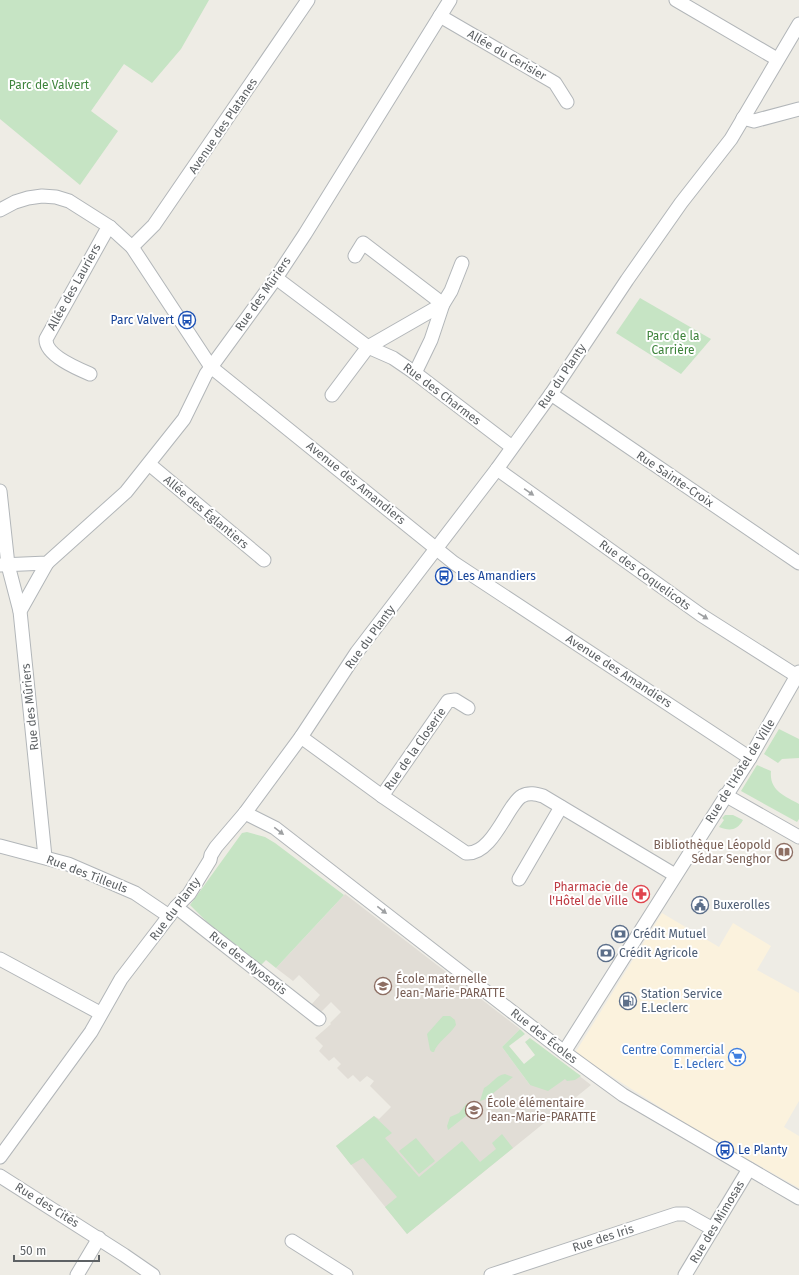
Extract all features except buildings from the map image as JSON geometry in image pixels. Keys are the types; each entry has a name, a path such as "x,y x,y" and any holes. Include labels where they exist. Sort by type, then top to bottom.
{"street":[{"name":"Avenue des Platanes","path":"132,247 154,225 308,0"},
{"name":"Rue des Mûriers","path":"45,857 20,610 47,563 122,496 184,419 210,367 276,278 306,234 450,0"},
{"path":"676,0 777,59"},
{"name":"Allée du Cerisier","path":"440,16 555,83 567,102"},
{"name":"Rue du Planty","path":"0,1156 91,1032 121,979 172,911 190,892 210,860 216,847 245,813 301,737 357,652 497,469 551,394 627,280 681,203 731,139 799,24"},
{"path":"743,118 754,121 799,109"},
{"name":"Avenue des Amandiers","path":"0,210 15,202 28,198 42,196 56,197 69,201 110,227 132,247 210,367 454,563 750,758"},
{"name":"Allée des Lauriers","path":"90,374 69,365 49,349 46,339 105,233 110,227"},
{"path":"355,256 363,243 443,304"},
{"path":"415,373 430,340 443,304 451,291 462,263"},
{"name":"Rue des Charmes","path":"276,278 368,347 393,358 415,373 512,447"},
{"path":"332,395 368,347 443,304"},
{"name":"Rue Sainte-Croix","path":"551,394 799,563"},
{"name":"Allée des Églantiers","path":"149,464 264,560"},
{"name":"Rue des Coquelicots","path":"497,469 701,615 798,674"},
{"path":"0,491 4,565 20,610"},
{"path":"4,565 47,563"},
{"name":"Rue de l'Hôtel de Ville","path":"564,1052 725,795 750,758 798,674"},
{"name":"Rue de la Closerie","path":"382,796 448,701 455,700 468,708"},
{"name":"Rue de la Closerie","path":"301,737 460,850 472,853 484,847 518,798 522,795 535,794 543,796 675,875"},
{"path":"725,795 799,837"},
{"path":"519,879 561,807"},
{"name":"Rue des Écoles","path":"245,813 275,828 564,1052 623,1095 799,1198"},
{"name":"Rue des Tilleuls","path":"0,846 68,864 172,911"},
{"name":"Rue des Myosotis","path":"172,911 319,1019"},
{"path":"0,959 100,1014"},
{"name":"Rue des Mimosas","path":"685,1275 749,1169"},
{"name":"Rue des Cités","path":"0,1176 100,1238 153,1275"},
{"name":"Rue des Iris","path":"491,1275 676,1214 686,1214 713,1229"},
{"path":"76,1275 100,1238"},
{"path":"292,1242 346,1275"}],"shaded area":[{"name":"École élémentaire Jean-Marie-PARATTE","path":"345,894 520,1029 502,1047 530,1085 559,1060 591,1085 407,1234 336,1146 374,1116 379,1119 391,1107 370,1086 374,1081 367,1076 360,1082 353,1075 348,1079 337,1068 341,1064 334,1057 329,1061 319,1051 323,1046 315,1038 331,1024 330,1023 341,1012 331,1002 319,1014 310,1006 320,995 299,975 293,981 276,968"},
{"path":"662,913 719,947 733,923 771,946 757,970 799,993 799,1101 784,1127 799,1136 799,1188 696,1130 575,1053"}],"green space":[{"name":"Parc de Valvert","path":"0,0 209,0 181,49 152,83 124,64 91,111 118,131 80,185 0,119"},
{"name":"Parc de la Carrière","path":"640,298 711,339 681,374 616,333"},
{"path":"779,729 799,739 799,758 782,759 778,763 764,754"},
{"path":"757,765 771,771 771,778 775,788 783,795 799,804 799,819 797,822 741,791"},
{"path":"725,815 733,815 743,820 741,824 732,829 719,827 724,820 722,818"},
{"path":"247,832 265,837 275,843 344,895 276,968 266,960 261,965 208,923 190,905 242,833"},
{"path":"443,1016 450,1016 455,1020 456,1025 438,1045 434,1052 432,1052 430,1050 427,1034"},
{"path":"520,1029 525,1034 509,1046 524,1064 535,1055 525,1042 530,1038 581,1076 575,1080 567,1081 565,1079 548,1091 530,1085 502,1047"},
{"path":"505,1074 513,1077 486,1099 480,1101 484,1088 499,1076"},
{"path":"477,1102 475,1109 448,1130 447,1126 450,1117 459,1113 466,1104"},
{"path":"374,1116 392,1133 385,1138 419,1177 462,1141 480,1162 496,1149 492,1143 502,1134 513,1148 407,1234 385,1207 397,1197 363,1158 351,1165 336,1146"},
{"path":"416,1138 435,1161 419,1174 399,1151"}],"place":[{"name":"Parc Valvert","path":"187,320"},
{"name":"Les Amandiers","path":"444,576"},
{"name":"Bibliothèque Léopold Sédar Senghor","path":"784,852"},
{"name":"Pharmacie de l'Hôtel de Ville","path":"641,894"},
{"name":"Buxerolles","path":"700,905"},
{"name":"Crédit Mutuel","path":"620,934"},
{"name":"Crédit Agricole","path":"606,953"},
{"name":"École maternelle Jean-Marie-PARATTE","path":"383,986"},
{"name":"Station Service E.Leclerc","path":"628,1001"},
{"name":"Centre Commercial E. Leclerc","path":"737,1057"},
{"name":"École élémentaire Jean-Marie-PARATTE","path":"474,1110"},
{"name":"Le Planty","path":"725,1150"}]}
